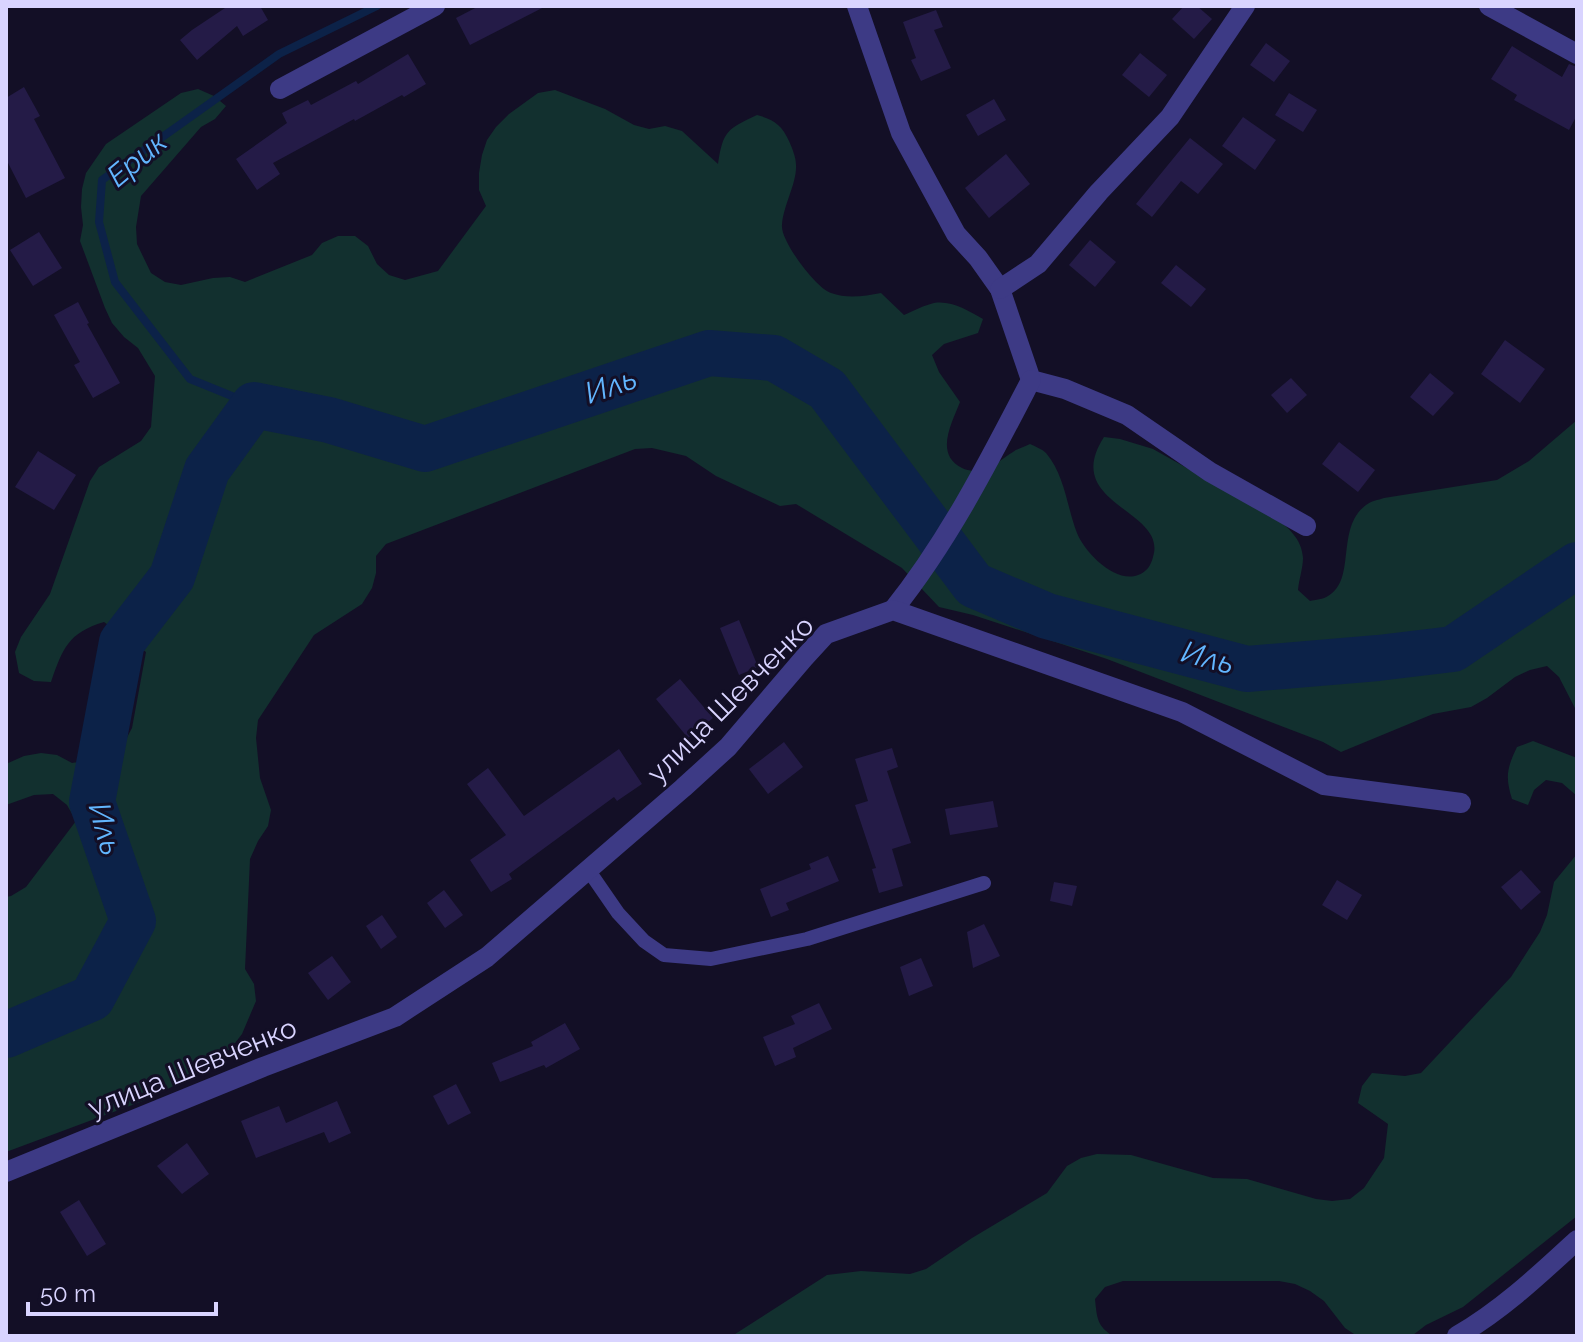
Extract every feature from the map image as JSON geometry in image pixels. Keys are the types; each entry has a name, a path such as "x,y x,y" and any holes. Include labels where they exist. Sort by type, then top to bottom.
{"street":[{"path":"280,89 435,6"},
{"path":"857,6 901,133 956,234 1000,289 1031,380 973,492 911,588 893,610 1182,712 1324,785 1461,803"},
{"path":"1000,289 1038,264 1099,192 1170,117 1245,6"},
{"path":"1489,6 1577,54"},
{"path":"1031,380 1065,389 1127,415 1210,472 1306,526"},
{"name":"улица Шевченко","path":"6,1172 263,1067 395,1017 487,957 589,871 728,747 826,634 893,610"},
{"path":"1457,1336 1487,1318 1577,1240"}],"lane":[{"path":"589,871 618,913 644,941 664,955 711,959 807,939 984,883"}],"green space":[{"path":"198,89 226,106 215,119 201,127 141,196 136,227 137,244 151,273 165,282 181,285 230,277 245,282 312,255 322,243 338,236 355,236 368,246 377,264 389,275 405,280 438,271 486,206 479,190 479,173 487,140 509,114 538,93 555,90 605,109 634,125 649,129 665,126 682,131 718,164 722,144 733,128 757,115 772,121 786,135 795,159 796,172 782,225 787,242 800,264 825,290 837,295 881,293 904,315 930,304 947,303 983,319 978,333 944,344 932,355 939,372 960,402 950,428 949,455 962,468 974,471 994,465 1030,444 1043,450 1057,471 1081,541 1102,565 1120,575 1129,577 1146,570 1153,557 1153,541 1145,528 1104,492 1095,478 1094,460 1104,437 1153,449 1274,517 1300,545 1303,558 1298,590 1310,601 1326,597 1337,588 1345,566 1351,527 1368,504 1384,498 1497,480 1529,461 1577,420 1577,712 1559,677 1547,666 1515,677 1471,707 1433,714 1341,752 1323,742 1107,659 973,615 939,607 902,568 796,504 780,506 716,476 686,456 652,448 635,449 386,544 376,556 372,588 362,604 314,635 258,720 256,738 260,778 271,810 268,826 250,859 245,969 254,984 256,1001 242,1034 206,1070 143,1101 6,1152 6,897 26,887 76,821 67,805 53,794 34,795 6,805 6,764 41,753 57,755 72,763 114,756 132,728 146,652 104,622 82,631 68,643 51,682 34,681 19,673 15,652 21,637 50,594 90,481 99,467 141,441 151,427 155,376 138,348 112,323 105,308 80,241 82,189 86,173 106,144 181,93"},
{"path":"1533,741 1577,758 1577,796 1562,783 1546,780 1534,790 1528,805 1512,799 1508,785 1511,761 1517,747"},
{"path":"1577,854 1577,1216 1463,1307 1413,1335 1357,1336 1345,1328 1324,1301 1295,1284 1279,1281 1123,1281 1105,1287 1095,1299 1099,1321 1113,1336 732,1336 827,1275 861,1271 910,1274 926,1269 1047,1193 1067,1166 1097,1154 1131,1155 1213,1178 1247,1179 1316,1199 1350,1199 1364,1188 1384,1158 1388,1124 1358,1103 1362,1086 1372,1073 1405,1076 1421,1073 1511,977 1540,932 1554,882"}],"building":[{"path":"224,6 260,6 268,20 243,36 237,26 197,60 180,40"},
{"path":"479,6 546,6 470,45 456,18"},
{"path":"1184,6 1197,6 1212,19 1194,39 1172,19"},
{"path":"936,10 943,27 934,30 951,68 921,81 911,60 916,58 903,22"},
{"path":"1266,43 1290,61 1274,82 1250,65"},
{"path":"1512,46 1562,77 1569,64 1577,67 1577,115 1569,130 1514,100 1517,95 1491,79"},
{"path":"1140,53 1167,75 1149,97 1122,75"},
{"path":"408,54 426,84 273,163 280,174 257,190 236,159 287,123 282,113 308,100 311,105 356,81 358,84"},
{"path":"24,87 40,116 34,119 65,178 26,198 6,159 6,98"},
{"path":"1289,93 1317,110 1303,132 1275,115"},
{"path":"994,99 1006,120 978,136 966,115"},
{"path":"1243,117 1276,140 1255,170 1222,146"},
{"path":"1190,138 1223,164 1198,194 1181,181 1152,217 1136,204"},
{"path":"1006,154 1030,184 989,218 965,188"},
{"path":"39,232 62,268 33,286 10,250"},
{"path":"1090,240 1116,262 1095,287 1069,265"},
{"path":"1176,265 1206,289 1191,307 1161,283"},
{"path":"78,302 120,383 93,398 74,365 80,362 54,315"},
{"path":"1505,340 1545,369 1520,403 1481,374"},
{"path":"1430,373 1454,393 1433,416 1410,397"},
{"path":"1291,378 1307,395 1287,413 1271,395"},
{"path":"1339,442 1375,470 1358,492 1322,464"},
{"path":"38,451 76,475 54,510 15,487"},
{"path":"739,620 758,667 739,675 720,628"},
{"path":"680,679 713,718 688,738 656,699"},
{"path":"784,742 803,767 768,794 749,769"},
{"path":"892,748 898,767 887,771 911,843 892,849 903,886 879,893 872,869 876,868 855,805 868,801 855,759"},
{"path":"619,749 642,784 617,801 614,797 509,874 512,879 491,892 470,860 506,835 467,784 488,768 524,816"},
{"path":"993,801 998,827 950,835 945,809"},
{"path":"828,856 839,881 786,903 789,910 771,917 760,889 811,869 809,864"},
{"path":"1521,870 1541,892 1521,910 1501,887"},
{"path":"1337,880 1362,895 1347,920 1322,905"},
{"path":"1054,882 1077,886 1072,906 1050,901"},
{"path":"444,890 463,915 445,928 427,903"},
{"path":"382,915 397,937 381,949 366,926"},
{"path":"984,924 1000,956 973,968 967,932"},
{"path":"332,956 351,982 328,1000 308,973"},
{"path":"921,958 933,986 909,996 900,967"},
{"path":"819,1003 832,1029 793,1048 796,1057 775,1066 763,1037 795,1024 791,1016"},
{"path":"565,1023 580,1049 546,1068 544,1065 500,1082 492,1063 533,1046 531,1042"},
{"path":"456,1084 471,1113 448,1125 433,1096"},
{"path":"337,1101 351,1133 329,1143 324,1132 256,1158 241,1121 279,1106 286,1123"},
{"path":"187,1143 209,1174 182,1194 157,1166"},
{"path":"79,1200 106,1244 87,1256 60,1212"}],"waterway":[{"name":"Ерик","path":"254,405 190,379 115,282 99,222 102,180 279,54 377,6"},
{"name":"Иль","path":"6,1035 92,998 133,921 92,802 122,642 172,577 207,470 254,405 329,420 425,449 709,353 774,358 827,389 974,585 1047,616 1247,669 1453,649 1577,565"}]}
